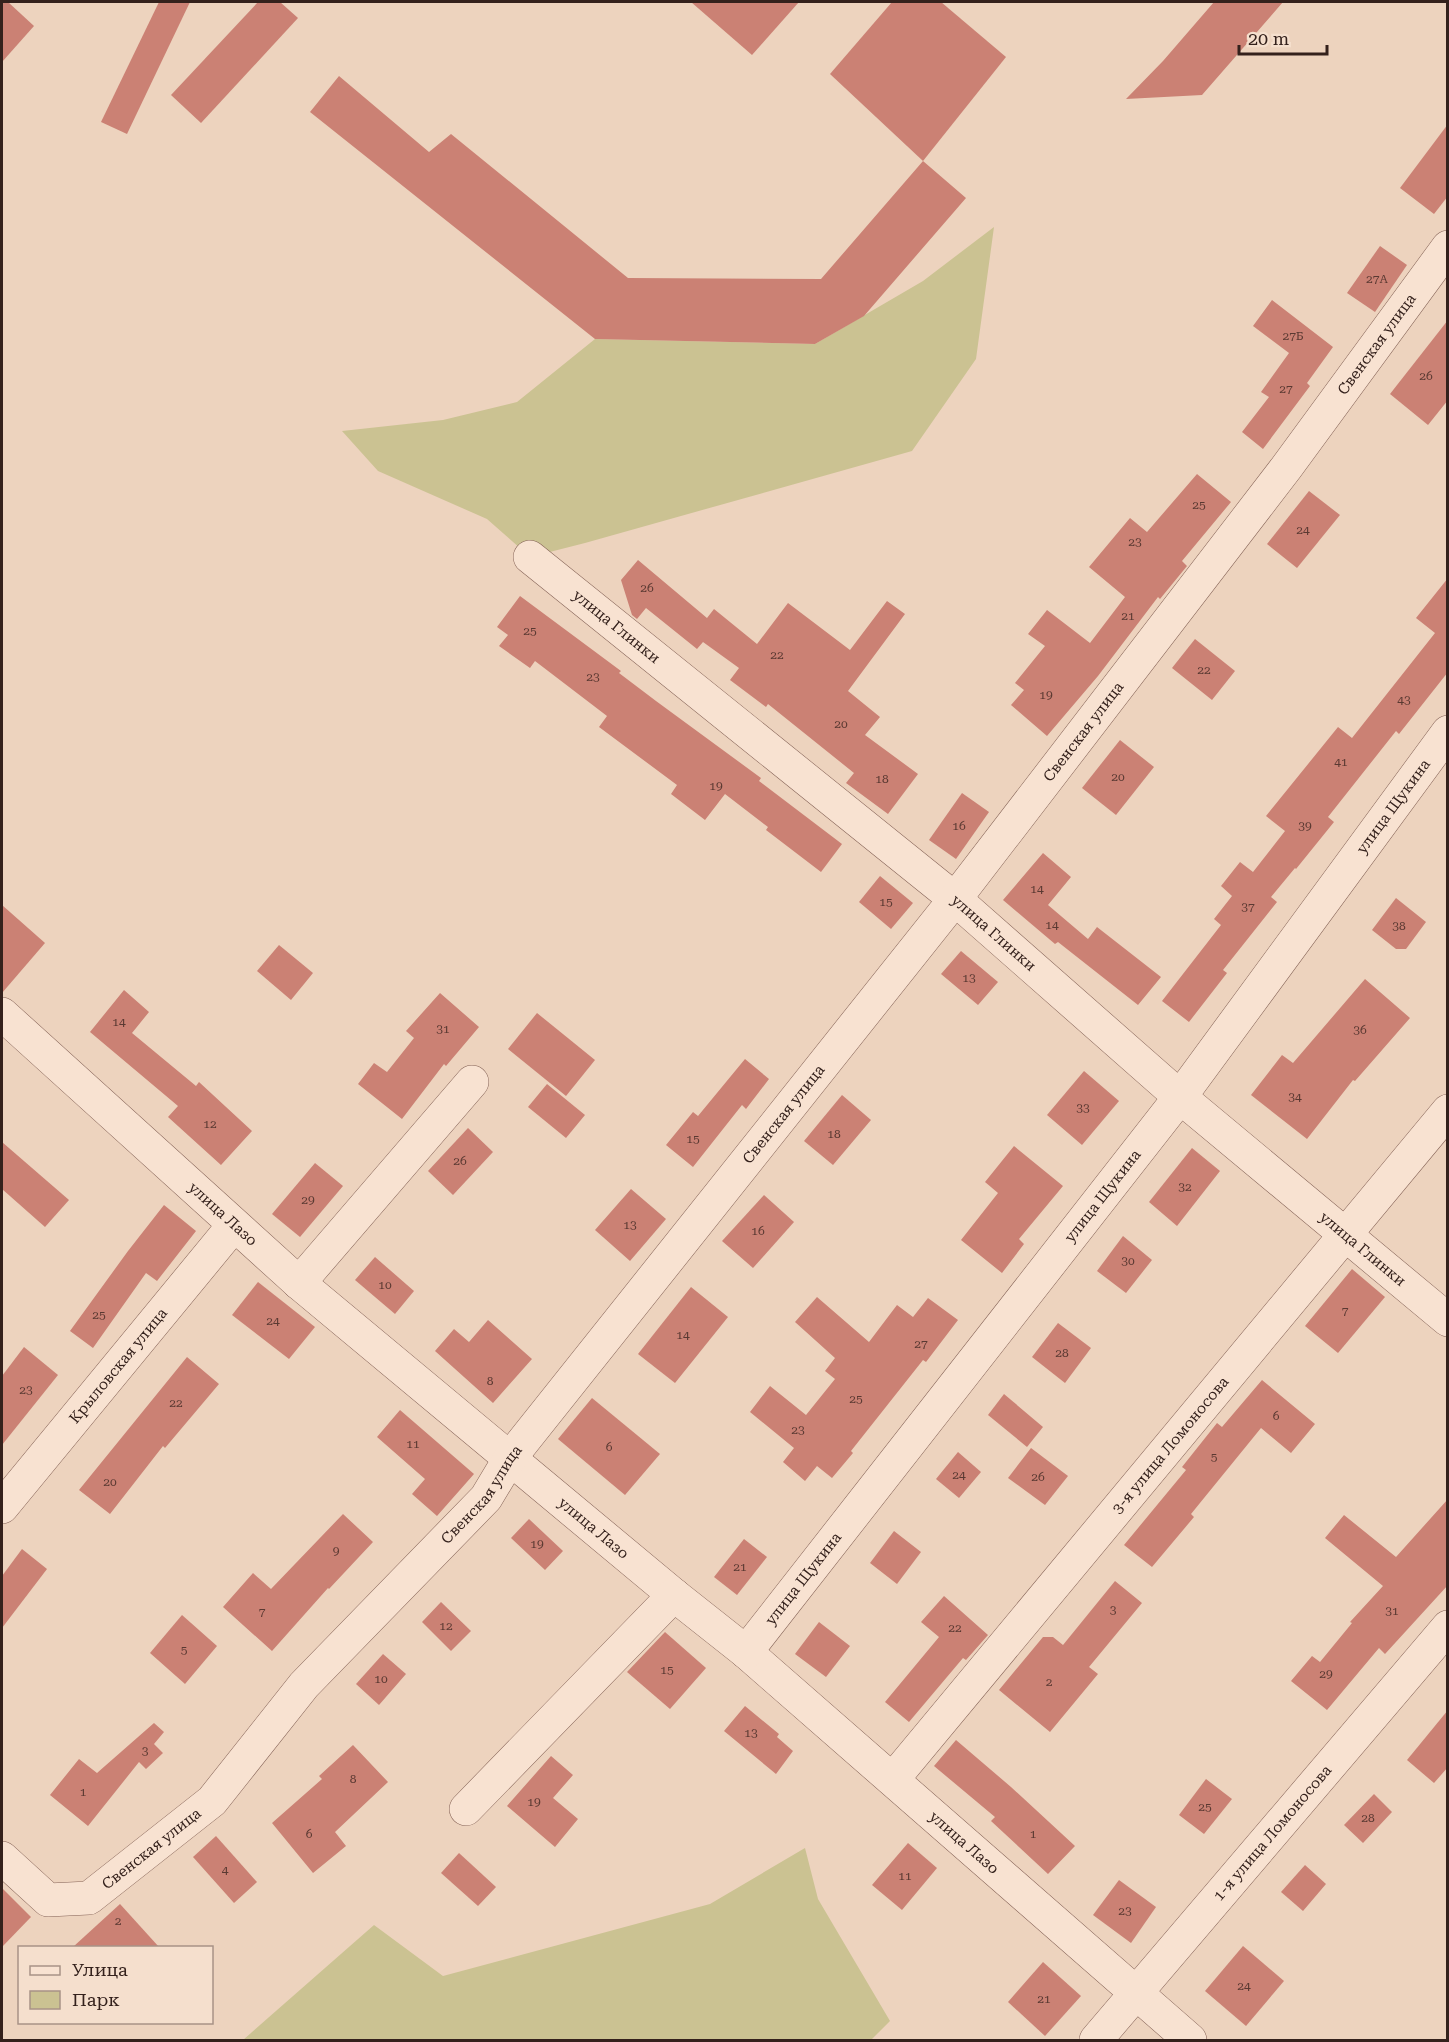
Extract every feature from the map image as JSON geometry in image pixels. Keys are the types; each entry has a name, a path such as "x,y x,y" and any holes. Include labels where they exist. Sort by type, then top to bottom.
{"street":[{"name":"Свенская улица","path":"2,1858 48,1900 89,1898 212,1801 304,1685 486,1498 510,1458 955,899 1286,468 1448,247"},
{"name":"улица Глинки","path":"530,557 955,899 1180,1097 1448,1320"},
{"name":"улица Щукина","path":"746,1652 1180,1097 1448,732"},
{"name":"улица Лазо","path":"2,1014 299,1283 674,1595 746,1652 1190,2040"},
{"path":"299,1283 472,1082"},
{"name":"3-я улица Ломоносова","path":"893,1779 1343,1234 1448,1111"},
{"name":"Крыловская улица","path":"2,1507 234,1225"},
{"path":"466,1809 674,1595"},
{"name":"1-я улица Ломоносова","path":"1096,2040 1448,1627"}],"green space":[{"path":"994,227 976,359 912,451 530,557 487,519 378,471 342,431 443,420 517,402 595,339 815,344 923,281"},
{"path":"805,1848 818,1899 890,2021 871,2040 243,2040 374,1925 443,1976 710,1904"}],"building":[{"path":"2,2 8,2 34,26 2,62"},
{"path":"159,2 190,2 127,134 101,122"},
{"path":"258,2 280,2 298,18 201,123 171,95"},
{"path":"691,2 799,2 752,55"},
{"path":"892,2 941,2 1006,57 923,161 830,74"},
{"path":"1214,2 1283,2 1202,95 1126,99 1163,61"},
{"path":"339,76 429,152 451,134 628,278 821,279 923,161 966,198 864,316 815,344 595,339 310,112"},
{"path":"1448,124 1448,196 1434,214 1400,188"},
{"path":"1380,246 1407,265 1375,312 1347,293"},
{"path":"1272,300 1333,347 1307,383 1310,386 1263,449 1242,432 1269,397 1261,392 1289,353 1253,326"},
{"path":"1448,320 1448,400 1428,425 1390,394"},
{"path":"1197,474 1231,502 1182,561 1187,566 1160,599 1158,597 1098,676 1047,736 1011,705 1024,690 1015,683 1045,646 1028,634 1047,610 1090,643 1125,597 1089,567 1130,518 1147,532"},
{"path":"1309,491 1340,515 1297,568 1267,544"},
{"path":"638,560 707,618 714,609 757,644 788,603 850,650 887,601 905,614 848,691 880,717 865,735 918,774 888,814 846,783 854,773 768,704 766,707 730,680 739,668 703,642 697,649 646,608 637,619 632,615 621,580"},
{"path":"1448,578 1448,672 1399,734 1396,731 1328,817 1334,822 1271,897 1277,902 1223,970 1227,973 1189,1022 1162,1001 1221,925 1214,919 1232,896 1221,886 1240,862 1253,872 1285,831 1266,816 1338,727 1352,738 1435,633 1416,618"},
{"path":"520,596 621,671 619,673 656,701 761,778 759,781 842,844 821,872 766,830 768,827 725,794 705,820 671,794 677,785 599,727 607,716 535,661 530,668 499,646 508,635 497,627"},
{"path":"1195,639 1235,671 1212,700 1172,668"},
{"path":"1120,740 1154,767 1116,815 1082,788"},
{"path":"962,793 989,812 956,859 929,840"},
{"path":"1043,853 1071,877 1048,905 1088,939 1097,927 1161,977 1138,1005 1058,942 1055,944 1003,900"},
{"path":"880,876 913,903 891,929 859,902"},
{"path":"1396,898 1426,922 1406,949 1396,949 1372,930"},
{"path":"2,905 45,943 2,993"},
{"path":"279,945 313,973 291,1000 257,971"},
{"path":"961,951 998,982 978,1005 941,974"},
{"path":"1365,979 1410,1018 1355,1081 1353,1080 1307,1139 1251,1095 1282,1055 1293,1063"},
{"path":"124,990 149,1012 132,1033 196,1086 199,1082 252,1131 221,1165 168,1117 178,1106 90,1032"},
{"path":"440,993 479,1027 446,1066 444,1064 402,1119 358,1084 374,1063 387,1072 414,1038 406,1031"},
{"path":"537,1013 595,1060 566,1096 508,1049"},
{"path":"745,1059 769,1079 746,1109 742,1105 693,1167 666,1145 693,1112 698,1116"},
{"path":"1084,1071 1119,1101 1082,1145 1047,1115"},
{"path":"547,1084 585,1115 566,1138 528,1107"},
{"path":"842,1095 871,1120 833,1165 804,1141"},
{"path":"468,1128 493,1152 453,1195 428,1171"},
{"path":"2,1142 69,1200 45,1227 2,1189"},
{"path":"1014,1146 1063,1186 1019,1239 1024,1244 1002,1273 961,1240 998,1193 985,1182"},
{"path":"1192,1148 1220,1171 1177,1226 1149,1202"},
{"path":"315,1163 343,1186 300,1237 272,1214"},
{"path":"631,1189 666,1219 630,1261 595,1230"},
{"path":"764,1195 794,1222 753,1268 722,1241"},
{"path":"164,1205 196,1231 157,1281 146,1273 93,1348 70,1331"},
{"path":"1123,1236 1152,1260 1126,1293 1097,1271"},
{"path":"375,1257 414,1291 395,1314 355,1280"},
{"path":"1352,1269 1385,1297 1338,1353 1305,1326"},
{"path":"258,1282 315,1327 289,1359 232,1315"},
{"path":"691,1287 728,1317 675,1383 638,1354"},
{"path":"817,1297 869,1342 897,1305 913,1317 928,1298 958,1320 926,1362 923,1360 832,1478 817,1466 805,1481 783,1462 794,1448 750,1412 770,1386 806,1415 835,1379 825,1371 835,1358 795,1322"},
{"path":"488,1320 532,1359 493,1403 435,1351 454,1329 469,1342"},
{"path":"1058,1323 1091,1348 1065,1383 1032,1357"},
{"path":"24,1347 58,1375 2,1445 2,1376"},
{"path":"187,1357 219,1384 165,1448 163,1446 110,1514 79,1490"},
{"path":"1262,1380 1315,1424 1291,1453 1261,1428 1191,1514 1194,1517 1152,1567 1124,1545 1186,1470 1182,1467 1217,1423 1222,1427"},
{"path":"1004,1394 1043,1427 1027,1447 988,1415"},
{"path":"592,1398 660,1454 625,1495 558,1439"},
{"path":"400,1410 474,1474 437,1516 412,1494 425,1479 377,1437"},
{"path":"1031,1448 1068,1476 1045,1505 1008,1478"},
{"path":"958,1452 981,1472 959,1498 936,1479"},
{"path":"1448,1499 1448,1585 1385,1654 1379,1648 1327,1710 1291,1681 1312,1656 1320,1662 1352,1623 1350,1622 1383,1586 1325,1538 1344,1515 1396,1557"},
{"path":"343,1514 373,1542 272,1651 223,1607 253,1573 271,1589"},
{"path":"529,1519 563,1551 545,1570 511,1538"},
{"path":"894,1531 921,1552 897,1584 870,1563"},
{"path":"744,1539 767,1557 737,1595 714,1577"},
{"path":"22,1549 47,1569 2,1628 2,1576"},
{"path":"1115,1581 1142,1603 1089,1667 1098,1674 1050,1732 999,1690 1043,1637 1053,1637 1063,1645"},
{"path":"944,1596 988,1635 966,1660 963,1658 909,1722 885,1702 939,1637 921,1622"},
{"path":"441,1602 471,1631 451,1651 422,1622"},
{"path":"182,1615 217,1646 185,1684 150,1653"},
{"path":"819,1622 850,1646 826,1677 795,1654"},
{"path":"665,1632 706,1668 670,1709 627,1672"},
{"path":"383,1654 406,1674 379,1705 356,1684"},
{"path":"745,1706 779,1734 777,1737 793,1751 776,1774 724,1731"},
{"path":"1448,1710 1448,1767 1434,1783 1407,1760"},
{"path":"154,1723 164,1732 154,1744 163,1753 146,1769 139,1762 88,1826 50,1795 79,1759 97,1773"},
{"path":"956,1740 1075,1846 1048,1874 991,1821 995,1817 934,1766"},
{"path":"353,1745 388,1782 335,1832 346,1846 313,1873 272,1823 322,1779 319,1776"},
{"path":"551,1756 573,1775 553,1798 578,1819 555,1847 507,1806"},
{"path":"1206,1779 1232,1799 1204,1834 1179,1815"},
{"path":"1374,1794 1392,1812 1363,1843 1344,1825"},
{"path":"216,1836 257,1882 234,1903 193,1857"},
{"path":"908,1843 937,1868 902,1910 872,1885"},
{"path":"459,1853 496,1887 478,1906 441,1873"},
{"path":"1305,1865 1326,1884 1303,1911 1281,1892"},
{"path":"1119,1880 1156,1907 1131,1943 1093,1915"},
{"path":"2,1888 31,1917 2,1947"},
{"path":"120,1904 158,1946 74,1946"},
{"path":"1243,1946 1284,1981 1246,2026 1205,1991"},
{"path":"1043,1962 1081,1996 1045,2036 1008,2002"}]}
